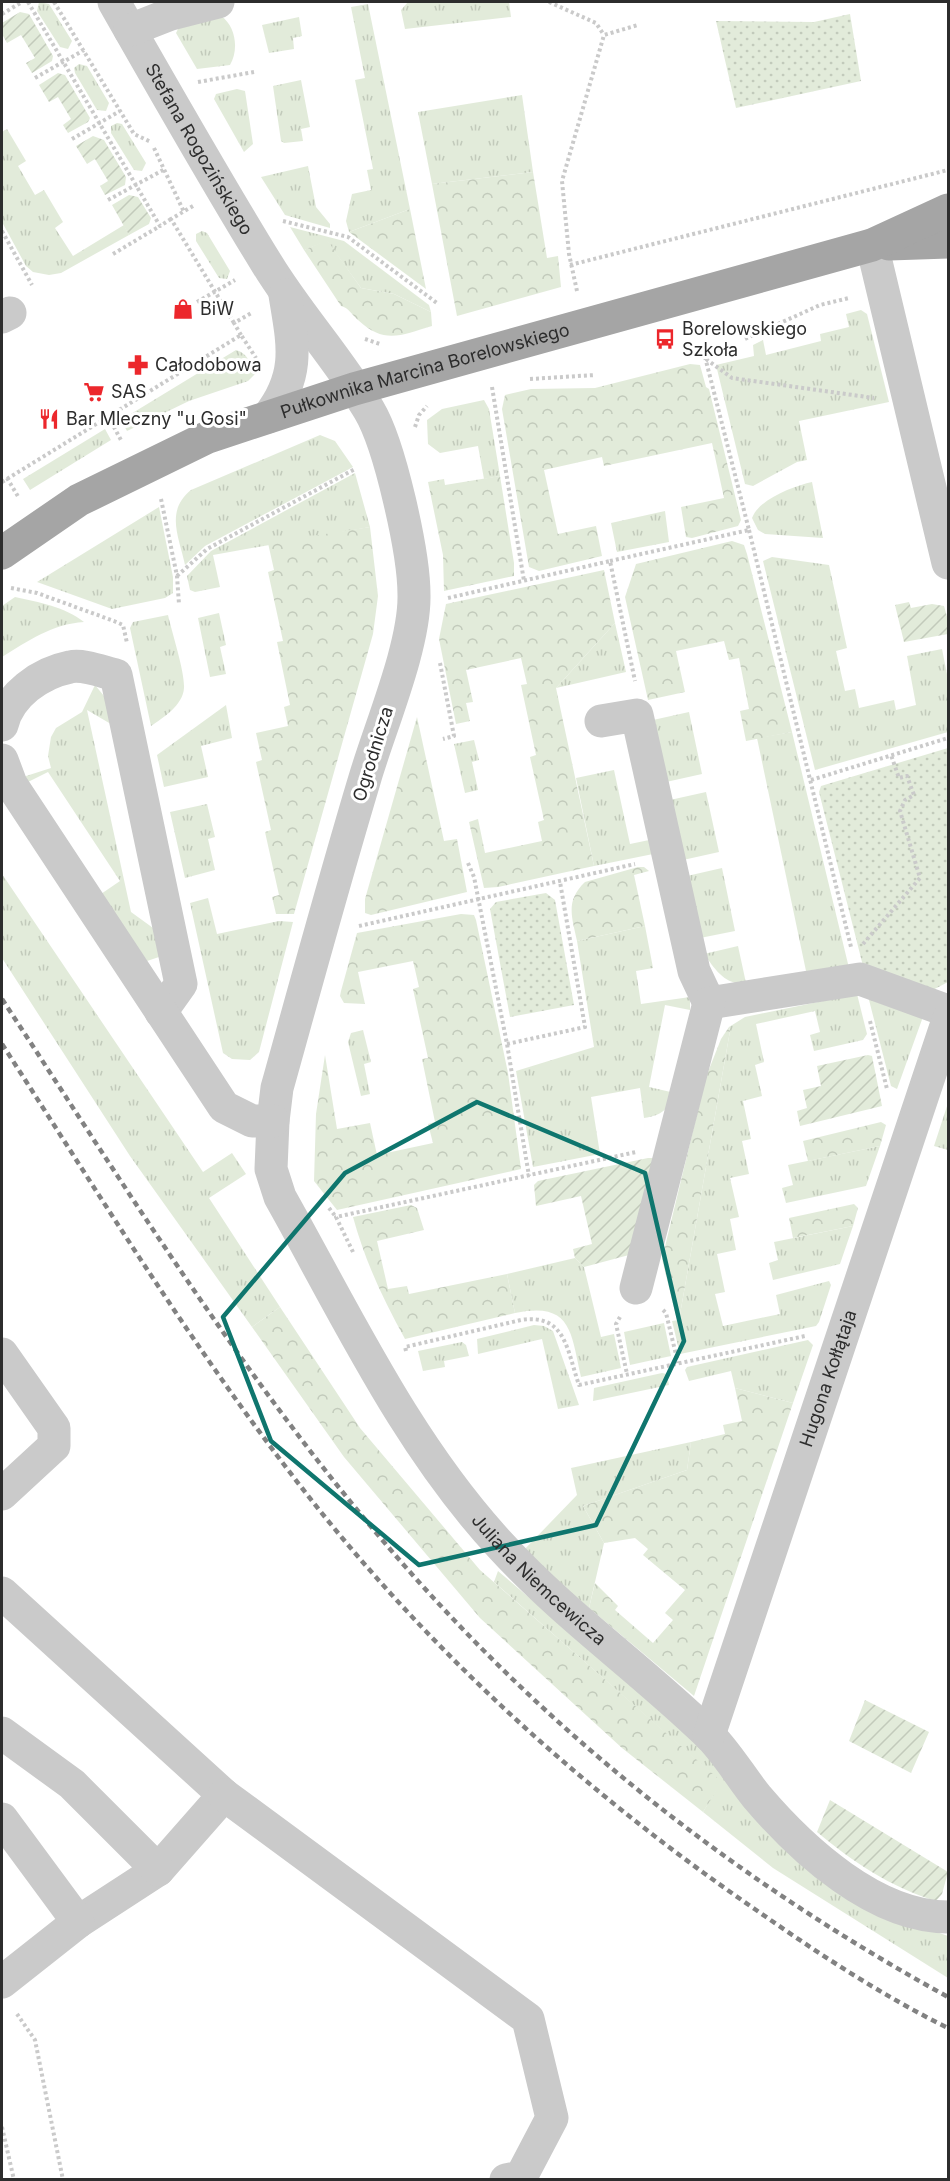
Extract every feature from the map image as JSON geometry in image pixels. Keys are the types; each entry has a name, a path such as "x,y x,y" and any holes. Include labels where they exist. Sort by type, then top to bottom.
{"main road":[{"name":"Pułkownika Marcina Borelowskiego","path":"2,553 79,500 208,437 354,389 872,245 948,210"},
{"name":"Pułkownika Marcina Borelowskiego","path":"872,245 948,242"}],"street":[{"name":"Stefana Rogozińskiego","path":"114,2 219,186 272,301 294,356 280,402 268,417"},
{"path":"130,30 171,14 218,2"},
{"path":"872,245 948,563"},
{"name":"Stefana Rogozińskiego","path":"272,301 311,326 354,389"},
{"name":"Ogrodnicza","path":"273,1121 277,1088 333,887 407,643 412,618 414,595 399,505 371,412 354,389"},
{"path":"2,725 5,711 16,696 50,675 72,666 116,675 181,984 161,1012"},
{"path":"601,721 637,715 694,971 709,1003 636,1288"},
{"path":"2,760 11,784 224,1107 252,1121 273,1121"},
{"path":"709,1003 856,967 948,1011"},
{"name":"Hugona Kołłątaja","path":"709,1735 948,1020"},
{"name":"Juliana Niemcewicza","path":"273,1121 271,1169 280,1197 390,1394 453,1490 501,1546 564,1609 709,1735 758,1797 799,1842 845,1879 890,1904 932,1917 948,1917"},
{"path":"2,1354 54,1428 54,1446 2,1494"},
{"path":"2,1593 224,1795 528,2019 552,2118 521,2177 506,2180"},
{"path":"2,1733 72,1784 158,1870"},
{"path":"6,1994 78,1922 158,1870 224,1795"},
{"path":"2,1819 78,1922"}],"path":[{"path":"2,15 22,2"},
{"path":"28,2 160,226"},
{"path":"54,2 134,134 150,140 184,212"},
{"path":"549,2 596,23 604,35 562,182 569,254"},
{"path":"604,35 638,25"},
{"path":"35,78 84,50"},
{"path":"195,83 254,72"},
{"path":"72,139 120,111"},
{"path":"108,200 165,169"},
{"path":"570,265 948,170"},
{"path":"113,254 195,205 200,214"},
{"path":"171,219 258,360"},
{"path":"285,229 279,220 348,237 437,303"},
{"path":"2,231 33,287"},
{"path":"197,302 240,278"},
{"path":"234,323 272,301"},
{"path":"2,482 241,335"},
{"path":"361,337 384,345"},
{"path":"703,349 888,1094"},
{"path":"705,358 732,378 901,400 911,407"},
{"path":"519,380 595,375"},
{"path":"481,389 501,384"},
{"path":"492,386 524,581"},
{"path":"416,439 415,428 419,415 437,400"},
{"path":"108,416 123,443"},
{"path":"177,576 207,549 360,466"},
{"path":"8,478 23,505"},
{"path":"151,501 161,496 177,576 179,604"},
{"path":"447,598 749,530"},
{"path":"610,561 639,700 637,715"},
{"path":"2,592 17,582"},
{"path":"8,588 37,593 123,625 128,648"},
{"path":"438,655 454,736 443,739"},
{"path":"811,780 948,738"},
{"path":"856,967 920,878 900,811 905,800 914,795 907,776 899,778 891,755"},
{"path":"350,928 669,857"},
{"path":"468,863 479,899 529,1176"},
{"path":"507,1044 585,1027 560,882"},
{"path":"336,1217 672,1145"},
{"path":"324,1200 336,1217 356,1256"},
{"path":"627,1374 616,1324 636,1288 666,1313 678,1363"},
{"path":"405,1347 534,1318 548,1321 557,1327 579,1385 812,1335"},
{"path":"390,1394 413,1379 405,1347 400,1339"},
{"path":"6,1994 35,2040 63,2180"},
{"path":"2,2127 14,2180"}],"highlighted area":[{"path":"477,1102 645,1173 684,1341 596,1525 419,1565 271,1441 223,1317 345,1173"}],"green space":[{"path":"39,2 49,4 72,41 68,49 60,47 37,11"},
{"path":"408,2 509,2 511,17 405,29 401,10"},
{"path":"368,4 410,209 349,232 346,221 352,194 371,190 367,170 373,169 355,80 365,78 351,7"},
{"path":"20,12 29,14 53,56 52,61 32,73 26,63 35,58 21,35 7,43 2,34 2,23"},
{"path":"850,14 861,81 736,108 716,21 814,22"},
{"path":"221,16 233,32 235,46 233,59 230,65 197,69 176,33 179,27"},
{"path":"299,17 302,36 293,38 294,49 269,53 262,25"},
{"path":"79,64 87,66 109,103 106,111 97,110 75,73 74,68"},
{"path":"58,73 65,75 90,118 88,122 68,133 63,125 71,119 58,97 49,102 39,85"},
{"path":"301,80 310,127 301,129 303,141 284,143 281,141 273,86"},
{"path":"237,89 245,91 253,144 244,152 214,99 216,94"},
{"path":"522,95 533,172 432,184 418,112"},
{"path":"117,123 122,124 146,163 142,171 134,170 111,133 111,126"},
{"path":"7,129 26,161 18,166 35,195 44,190 63,222 55,228 73,256 124,225 129,235 61,273 49,275 33,272 26,266 2,222 2,132"},
{"path":"93,136 104,140 126,177 125,185 105,195 100,186 108,181 95,159 87,164 76,146"},
{"path":"308,166 316,207 330,224 330,228 285,215 261,177"},
{"path":"533,172 547,258 558,256 561,287 457,316 432,184"},
{"path":"129,195 138,197 151,218 149,224 129,235 112,205"},
{"path":"410,209 426,289 349,232"},
{"path":"290,227 344,241 429,305 431,312 394,294 361,288 327,241 304,250"},
{"path":"202,231 207,233 230,271 227,279 219,278 196,241 196,234"},
{"path":"327,240 361,288 394,294 431,312 432,326 394,336 377,333 358,320 341,306 304,250"},
{"path":"861,310 867,314 889,402 799,421 807,460 797,462 753,486 745,484 716,365 754,356 753,345 763,340 766,355 821,341 820,334 849,327 846,314"},
{"path":"236,350 246,356 254,370 255,374 248,381 189,401 127,431 121,420"},
{"path":"690,364 700,365 706,387 709,389 741,520 738,526 692,538 686,537 681,507 724,498 712,443 604,466 602,457 544,470 558,534 596,526 602,556 539,571 529,567 502,409 505,395 531,389 595,388"},
{"path":"484,400 489,409 500,476 484,479 478,446 440,453 428,444 427,420 442,409"},
{"path":"105,429 111,440 30,490 23,479"},
{"path":"320,435 335,441 353,467 205,546 185,565 177,535 176,516 183,498 191,490"},
{"path":"355,473 370,527 213,555 220,587 195,592 190,590 187,576 211,551"},
{"path":"500,476 514,563 514,576 444,591 443,555 428,482 444,479 445,485"},
{"path":"812,482 823,538 765,534 758,530 752,518 762,505 787,490"},
{"path":"159,507 173,577 173,593 165,598 112,609 37,582"},
{"path":"665,511 669,542 617,552 611,523"},
{"path":"370,527 378,596 373,634 294,914 276,914 272,897 279,895 265,832 271,830 256,762 262,760 256,733 288,726 284,707 290,705 277,642 283,641 268,572 274,570 268,543"},
{"path":"732,541 744,545 747,554 792,732 746,741 740,711 749,709 739,658 729,660 724,641 676,651 685,692 648,700 625,597 636,564"},
{"path":"772,557 829,565 847,648 836,651 845,691 855,689 859,708 894,700 896,710 916,705 907,656 942,649 948,679 948,732 815,770 763,561"},
{"path":"604,570 615,623 556,688 594,866 484,888 469,822 478,819 485,853 542,841 538,822 544,820 530,757 536,755 521,685 527,684 521,658 466,670 473,702 466,703 470,721 456,724 439,639 446,604"},
{"path":"15,597 60,609 84,622 72,623 51,630 2,657 2,606"},
{"path":"909,602 911,608 932,604 944,606 948,620 948,634 904,642 895,605"},
{"path":"219,613 226,645 220,647 226,674 210,677 198,618"},
{"path":"168,615 184,688 176,705 151,726 130,628 133,622"},
{"path":"615,623 626,672 556,688"},
{"path":"95,685 104,696 116,727 87,710 131,912 160,933 159,957 147,961 101,894 120,881 48,772 26,783 23,777 51,768 48,756 51,737 56,728 82,712"},
{"path":"226,705 232,738 201,746 208,777 164,787 157,755"},
{"path":"689,712 702,774 666,782 653,720"},
{"path":"417,717 444,841 457,839 467,892 371,915 365,913 365,899"},
{"path":"792,732 849,968 806,971 757,738"},
{"path":"474,740 479,760 472,762 478,790 465,793 454,744"},
{"path":"948,748 948,982 929,992 863,966 819,792 821,786"},
{"path":"614,770 630,844 654,839 658,853 594,866 576,778"},
{"path":"706,792 719,852 683,860 670,800"},
{"path":"207,804 215,837 208,839 215,870 185,878 170,812"},
{"path":"644,867 649,871 634,875 645,926 577,941 572,903 579,889 585,882"},
{"path":"722,868 735,931 700,938 687,876"},
{"path":"2,874 203,1172 232,1153 246,1174 209,1198 280,1307 252,1327 130,1156 2,958"},
{"path":"546,893 555,900 574,1005 510,1017 490,909 496,902"},
{"path":"208,898 217,934 279,921 293,922 259,1052 250,1060 232,1059 223,1053 190,903"},
{"path":"461,914 474,915 476,920 508,1073 521,1169 337,1210 314,1181 316,1114 325,1055 337,1129 370,1123 377,1155 433,1143 428,1124 435,1122 422,1059 428,1058 413,989 419,987 413,961 358,972 365,1004 344,1003 340,996 357,933"},
{"path":"645,926 653,968 636,971 641,1004 690,997 690,1010 665,1005 649,1087 675,1093 664,1111 644,1118 640,1088 591,1097 600,1154 533,1167 516,1071 594,1047 577,941"},
{"path":"738,946 746,983 726,979 704,954"},
{"path":"857,994 867,1034 863,1040 814,1051 810,1035 820,1032 815,1011 756,1024 764,1062 755,1065 762,1096 743,1101 751,1139 742,1141 749,1174 730,1178 739,1217 730,1219 736,1250 717,1254 725,1292 715,1294 723,1326 780,1314 776,1295 829,1281 831,1285 819,1322 816,1326 680,1354 672,1321 679,1320 729,1027 745,1017"},
{"path":"868,996 924,1014 897,1089 891,1086"},
{"path":"729,1027 679,1320 677,1320 662,1259 706,1077 721,1039"},
{"path":"363,1030 371,1062 364,1064 370,1094 361,1096 348,1042 351,1033"},
{"path":"872,1056 882,1106 800,1126 797,1111 807,1108 803,1090 821,1086 817,1066"},
{"path":"948,1103 948,1150 934,1146"},
{"path":"881,1122 886,1125 880,1146 808,1161 803,1141"},
{"path":"880,1146 866,1186 786,1203 782,1188 793,1185 788,1165"},
{"path":"653,1158 629,1255 584,1267 575,1258 573,1249 592,1244 581,1196 536,1206 534,1185 538,1181"},
{"path":"854,1204 858,1208 853,1226 793,1238 789,1218"},
{"path":"411,1205 417,1208 424,1230 377,1241 388,1289 407,1286 409,1294 507,1274 515,1313 405,1339 375,1279 353,1217"},
{"path":"853,1226 840,1264 773,1280 769,1263 778,1260 774,1242"},
{"path":"575,1258 584,1267 601,1337 614,1334 621,1368 581,1377 571,1334 566,1324 558,1316 534,1310 515,1313 507,1274"},
{"path":"280,1307 360,1428 480,1570 722,1782 703,1812 622,1748 480,1618 344,1457 252,1327"},
{"path":"664,1323 671,1356 630,1365 624,1332"},
{"path":"534,1325 544,1326 553,1331 579,1405 558,1409 542,1339 478,1354 477,1339"},
{"path":"808,1340 813,1345 793,1403 735,1388 731,1371 689,1381 685,1370 687,1367"},
{"path":"462,1342 466,1345 469,1356 444,1361 445,1367 423,1371 418,1351"},
{"path":"662,1373 667,1374 669,1385 593,1401 594,1388"},
{"path":"735,1388 793,1403 694,1696 589,1608 595,1583 618,1606 615,1610 653,1643 673,1620 665,1613 685,1590 643,1555 648,1549 635,1538 604,1543 583,1506 687,1470 691,1442 725,1434 723,1425 742,1421"},
{"path":"691,1442 687,1470 583,1506 604,1543 589,1608 522,1552 577,1495 571,1468"},
{"path":"498,1571 690,1736 928,1929 948,1936 948,1978 773,1868 703,1812 721,1782 494,1582"},
{"path":"865,1700 929,1732 911,1773 849,1741"},
{"path":"830,1800 948,1872 942,1894 936,1901 888,1881 844,1853 817,1832"}],"railway":[{"path":"2,999 160,1240 271,1399 390,1550 455,1621 567,1730 687,1829 814,1917 948,1997"},
{"path":"2,1044 184,1325 262,1435 351,1549 457,1664 573,1769 695,1867 852,1974 948,2028"}],"place":[{"name":"BiW","path":"183,309"},
{"name":"Borelowskiego Szkoła","path":"665,339"},
{"name":"Całodobowa","path":"138,365"},
{"name":"SAS","path":"94,392"},
{"name":"Bar Mleczny \"u Gosi\"","path":"49,419"}]}
